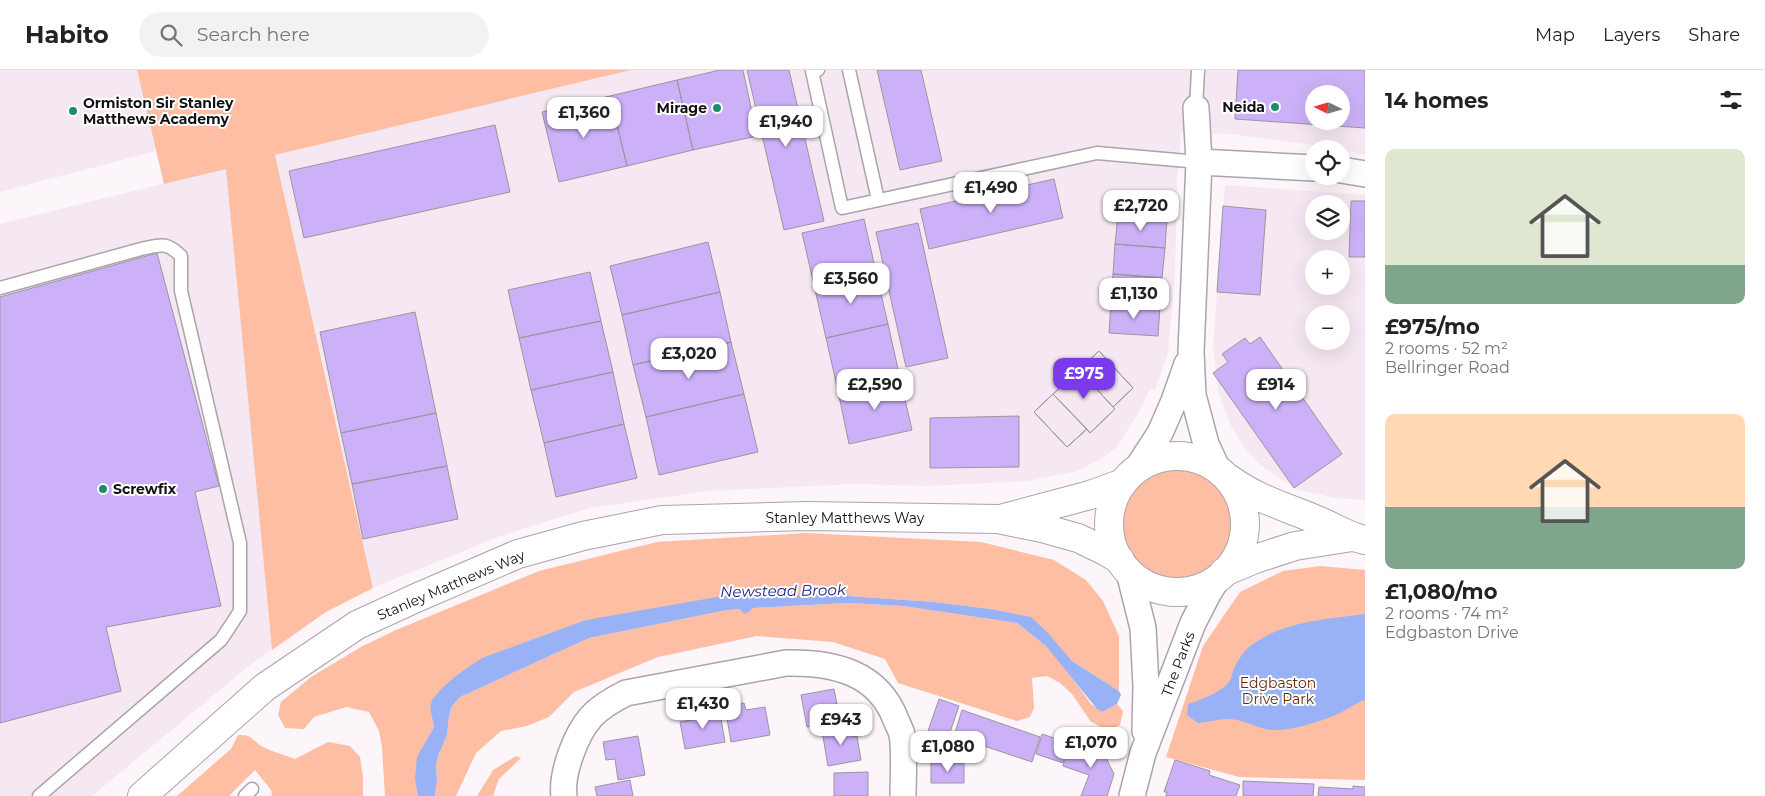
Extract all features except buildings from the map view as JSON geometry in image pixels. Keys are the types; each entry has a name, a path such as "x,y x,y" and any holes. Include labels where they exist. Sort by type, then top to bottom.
{"main road":[{"path":"1182,456 1201,460 1243,489 1270,503 1359,539 1295,546 1255,559 1199,588 1178,592 1167,591 1146,584 1124,566 1110,535 1110,516 1114,499 1129,476 1153,460 1162,457 1182,456"},
{"path":"1221,575 1236,557 1245,530 1244,510 1241,501 1232,484 1222,473"},
{"name":"Stanley Matthews Way","path":"998,519 1090,495 1129,476"},
{"name":"Stanley Matthews Way","path":"142,796 265,687 357,625 518,554 583,536 662,520 806,516 998,519 1078,538 1107,552 1124,566"}],"street":[{"path":"1196,108 1200,162 1191,352 1193,395 1206,444 1222,473"},
{"path":"1200,162 1305,168"},
{"path":"1350,172 1365,174"},
{"path":"1129,476 1160,433 1174,401 1191,352"},
{"name":"The Parks","path":"1124,566 1139,607 1145,646 1146,711 1144,753"},
{"name":"The Parks","path":"1132,796 1144,753 1193,623 1221,575"},
{"path":"564,796 567,767 572,748 591,717 610,701 626,693 786,663 807,663 832,666 855,675 875,687 891,706 902,735 903,796"}],"lane":[{"path":"818,70 812,71 842,208 1098,153 1200,162"},
{"path":"849,70 878,200"},
{"path":"1196,108 1198,70"},
{"path":"0,288 156,246 172,247 181,256 181,291 240,543 240,611 221,640 39,796"}],"shaded area":[{"name":"Ormiston Sir Stanley Matthews Academy","path":"0,70 137,70 156,151 0,192"},
{"path":"631,70 1365,70 1365,155 1350,151 1350,140 1305,140 1305,144 1232,134 1181,133 1177,181 1175,275 1168,353 1155,390 1150,389 1139,412 1116,448 1099,460 1077,471 1028,481 928,486 853,484 709,491 590,508 500,536 373,588 275,155"},
{"path":"226,168 272,650 255,661 92,796 0,796 0,224"},
{"path":"1225,185 1365,195 1365,500 1335,498 1296,489 1260,465 1245,449 1230,424 1218,391 1213,347"}],"green space":[{"path":"137,70 631,70 275,155 373,588 326,612 272,650 226,169 164,184"},
{"path":"1177,470 1198,474 1215,486 1227,503 1231,524 1227,545 1215,562 1198,574 1177,578 1156,574 1139,562 1127,545 1123,524 1127,503 1139,486 1156,474"},
{"path":"807,533 981,542 1054,560 1086,580 1103,601 1119,636 1119,691 1072,661 1031,618 991,609 934,602 834,595 586,620 430,707 434,727 418,760 416,775 418,796 385,796 382,747 379,731 369,712 346,707 314,717 304,729 285,728 278,715 281,702 311,677 361,647 396,630 539,571 657,542"},
{"name":"Edgbaston Drive Park","path":"1321,566 1365,570 1365,780 1239,777 1166,757 1203,646 1240,592 1283,571"},
{"path":"848,603 903,606 1017,623 1046,646 1091,704 1102,712 1117,704 1123,711 1120,725 1108,730 1091,722 1072,694 1060,683 1047,676 1032,678 1034,708 1030,717 1017,721 898,683 885,659 833,642 757,636 658,657 574,692 549,717 527,726 501,731 476,753 456,796 435,796 438,756 447,735 452,706 460,697 589,638 727,610 740,609 749,612 753,608"},
{"path":"238,735 250,737 263,747 295,759 328,742 350,746 360,757 363,796 272,796 271,790 255,770 229,796 177,796 231,749"},
{"path":"516,756 521,758 499,779 493,796 477,796 493,770"}],"water":[{"path":"834,595 934,602 991,609 1031,617 1072,661 1119,691 1121,695 1117,704 1102,712 1097,709 1046,646 1017,623 903,606 848,603 753,608 744,614 740,609 727,610 589,638 460,697 452,706 447,735 438,756 435,796 418,796 415,779 417,757 434,727 430,708 432,700 457,675 482,658 586,620 723,596"},
{"path":"1365,614 1365,700 1324,720 1281,730 1264,729 1232,719 1198,723 1187,715 1188,704 1222,689 1229,682 1237,663 1244,653 1250,646 1265,636 1307,622"}],"place":[{"name":"Neida","path":"1275,107"},
{"name":"Mirage","path":"717,108"},
{"name":"Ormiston Sir Stanley Matthews Academy","path":"73,111"},
{"name":"Screwfix","path":"103,489"}],"water label":[{"name":"Newstead Brook","path":"783,591"}]}
